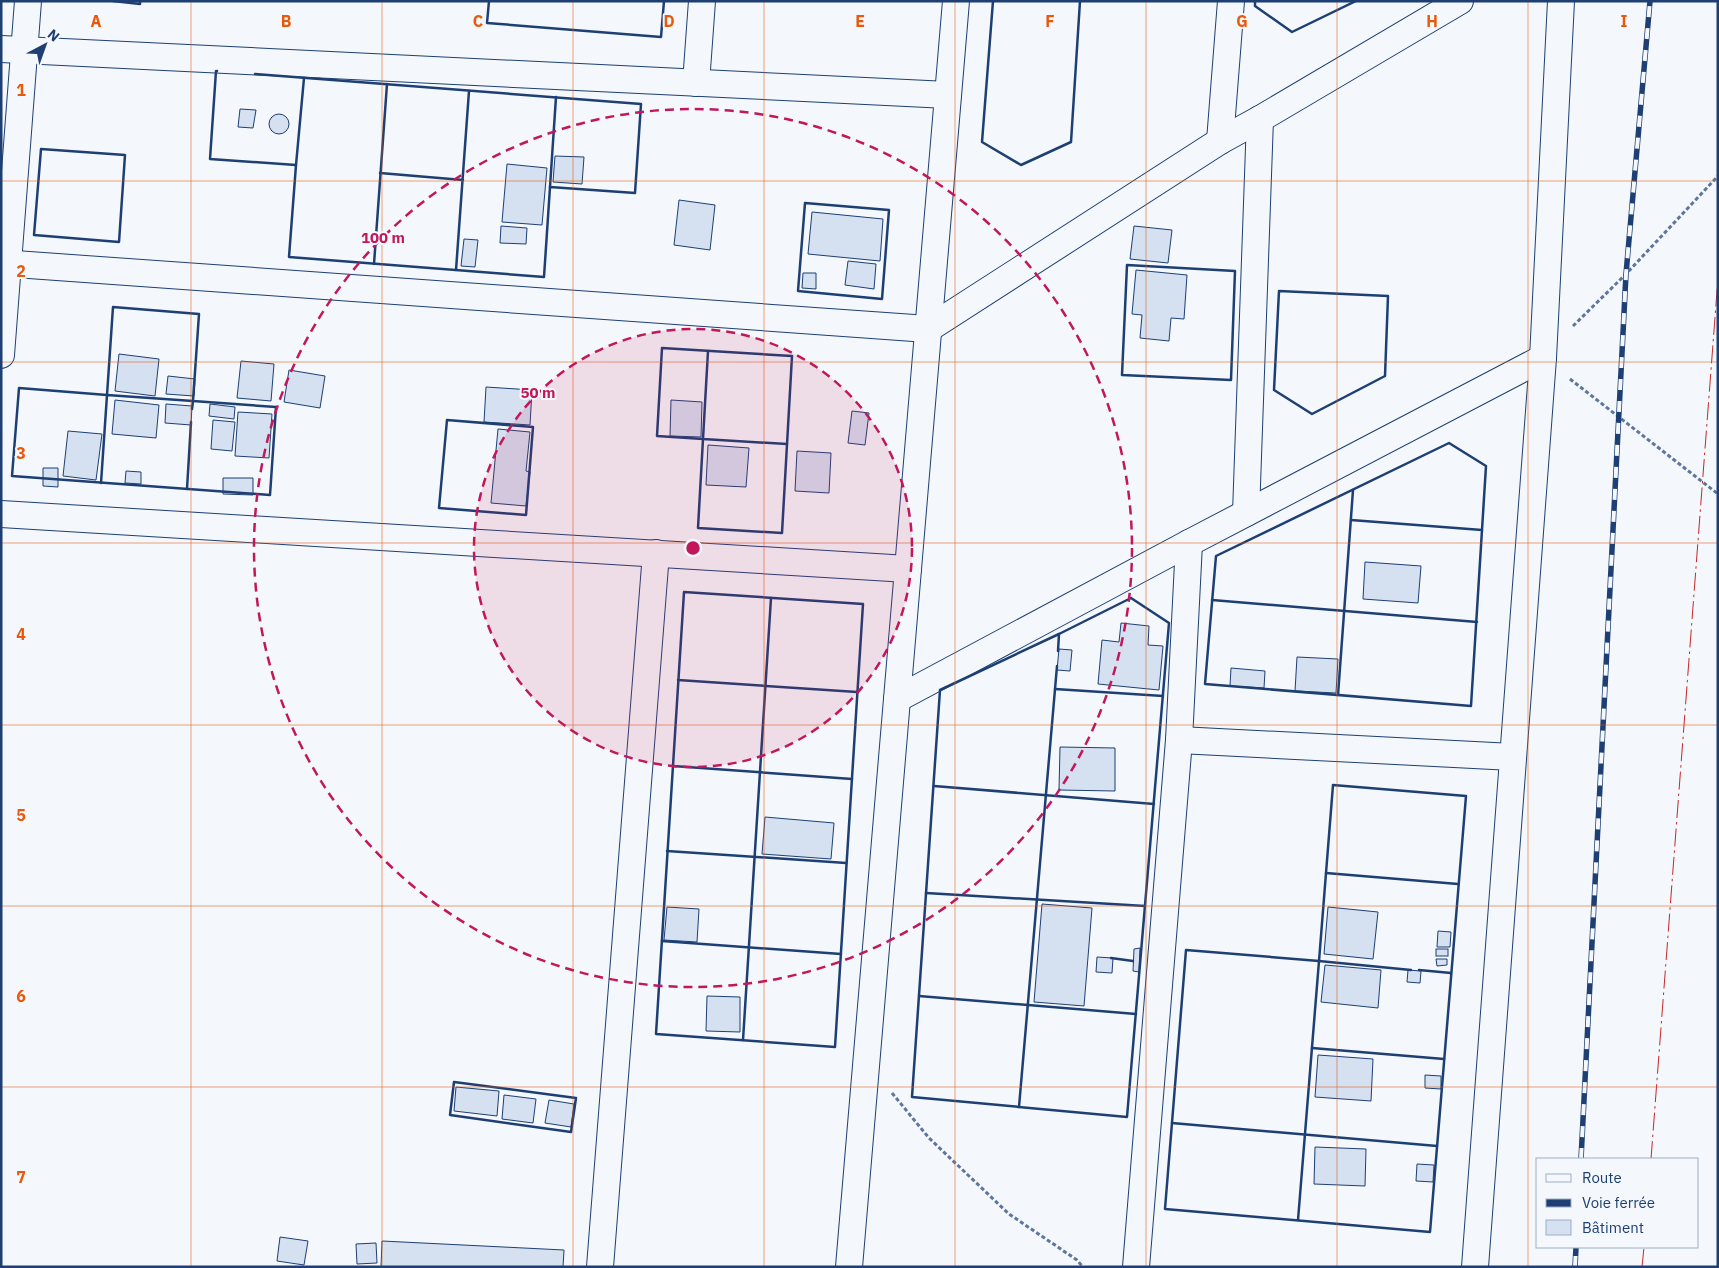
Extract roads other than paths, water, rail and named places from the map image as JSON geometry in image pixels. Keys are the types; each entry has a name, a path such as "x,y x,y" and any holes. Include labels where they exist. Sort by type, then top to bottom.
{"street":[{"path":"1,355 12,50 28,1"},
{"path":"696,83 702,1"},
{"path":"849,1267 956,1"},
{"path":"1220,141 1231,1"},
{"path":"4,264 928,329 1220,141 1460,1"},
{"path":"1475,1267 1543,358 1561,1"},
{"path":"12,50 948,95"},
{"path":"1246,513 1260,119"},
{"path":"897,699 1189,543 1543,358"},
{"path":"1,514 908,569"},
{"path":"1136,1267 1179,740 1189,543"},
{"path":"600,1267 656,553"},
{"path":"1179,740 1512,757"}],"railway":[{"path":"1581,1158 1626,274 1650,1"},
{"path":"1575,1267 1576,1248"}]}
